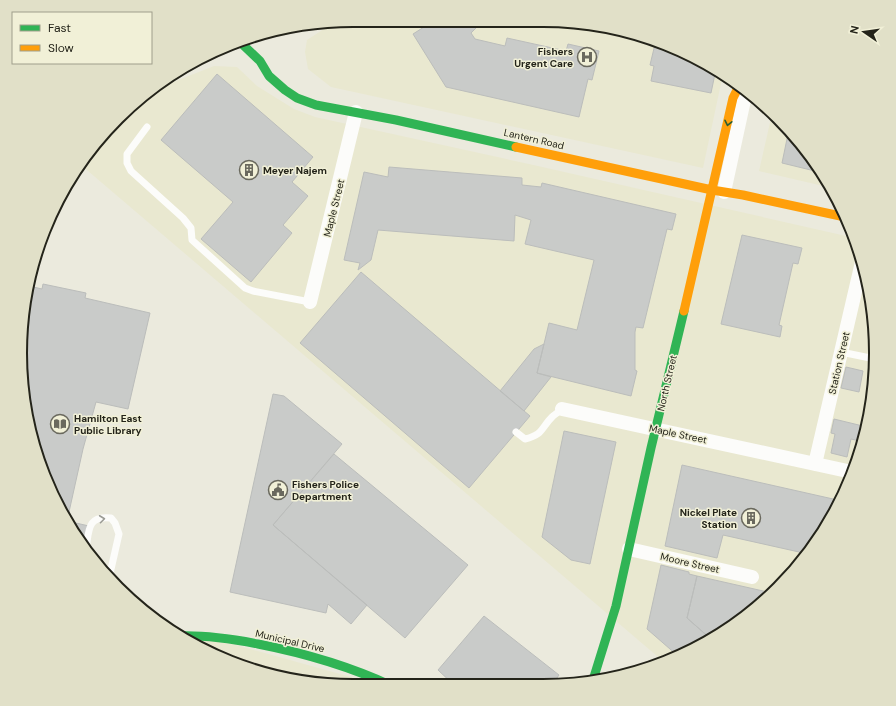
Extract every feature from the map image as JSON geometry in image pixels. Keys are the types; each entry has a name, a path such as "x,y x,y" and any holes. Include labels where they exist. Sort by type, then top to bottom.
{"street":[{"name":"Lantern Road","path":"244,46 260,61 269,76 285,90 297,98 316,105 356,112 718,191 838,216"},
{"name":"North Street","path":"718,191 733,98 737,91"},
{"name":"North Street","path":"595,675 616,606 656,429 744,96"},
{"name":"Maple Street","path":"310,302 356,112"},
{"name":"Station Street","path":"815,464 859,274"},
{"name":"Maple Street","path":"562,409 847,471"},
{"name":"Moore Street","path":"629,549 752,577"},
{"name":"Municipal Drive","path":"191,636 203,635 298,652 341,664 376,679"}],"lane":[{"path":"147,127 127,154 126,164 131,171 183,218 191,228 192,240 245,288 253,291 310,302"},
{"path":"841,352 869,358"},
{"name":"Maple Street","path":"516,432 525,439 537,435 562,409"},
{"path":"87,541 89,527 92,521 100,518 111,518 119,534 111,571"}],"shaded area":[{"path":"353,27 543,27 586,30 607,33 648,44 687,61 722,81 703,168 331,87 308,69 305,52 307,40 324,29"},
{"path":"214,66 237,67 257,86 294,109 315,117 847,236 863,289 868,332 868,374 863,417 852,458 844,478 825,516 802,551 774,584 741,612 706,635 659,658 85,168 122,122 170,83"},
{"path":"771,119 802,155 822,186 759,171"},
{"path":"200,640 225,642 358,679 332,678 289,673 248,662"}],"building":[{"path":"424,27 476,27 471,33 475,39 505,46 507,38 566,51 568,44 599,51 592,80 588,79 579,117 446,87 413,34"},
{"path":"654,47 668,52 715,76 711,93 651,81 654,66 650,65"},
{"name":"Meyer Najem","path":"217,74 313,157 292,182 308,196 283,225 292,233 251,282 201,239 233,202 161,140"},
{"path":"787,137 813,171 782,163"},
{"path":"389,167 522,178 522,185 541,187 542,183 676,214 672,230 667,229 643,328 636,327 635,370 637,371 631,396 537,373 549,323 577,330 594,260 525,244 531,220 515,215 514,241 378,230 371,260 358,270 360,263 344,260 364,172 388,177"},
{"path":"742,235 802,248 798,264 793,263 779,325 782,326 780,337 721,324"},
{"path":"361,272 530,416 469,488 300,343"},
{"name":"Hamilton East Public Library","path":"43,284 86,293 85,298 150,313 128,409 96,402 83,449 69,512 44,458 33,417 30,396 27,353 30,310 33,287 42,289"},
{"path":"544,344 537,373 551,377 524,411 500,391 534,349"},
{"path":"846,367 863,371 859,392 841,388"},
{"name":"Fishers Police Department","path":"273,394 284,396 342,444 273,525 367,605 351,624 328,604 326,613 230,592"},
{"path":"834,419 861,426 857,440 851,439 847,457 831,453 835,434 831,433"},
{"path":"564,431 616,442 590,564 571,560 542,537"},
{"path":"334,454 468,565 405,638 273,525"},
{"name":"Nickel Plate Station","path":"682,465 834,499 814,534 801,552 723,535 717,558 665,546"},
{"name":"Hamilton East Public Library","path":"75,523 89,526 86,539"},
{"path":"661,565 689,572 689,574 697,576 687,618 706,635 673,652 647,629"},
{"path":"697,576 765,592 741,612 706,635 687,618"},
{"path":"484,616 559,675 557,678 543,679 448,679 438,670"}],"traffic: fast":[{"path":"244,46 260,61 269,76 297,98 316,105 396,120 516,147"},
{"path":"595,675 616,606 651,448 684,311"},
{"path":"192,636 229,639 258,644 343,666 376,679"}],"traffic: slow":[{"path":"684,311 733,98 737,91"},
{"path":"516,147 712,190 743,195 838,216"}],"place":[{"name":"Fishers Urgent Care","path":"587,57"},
{"name":"Meyer Najem","path":"249,170"},
{"name":"Hamilton East Public Library","path":"60,424"},
{"name":"Fishers Police Department","path":"278,490"},
{"name":"Nickel Plate Station","path":"751,518"}]}
